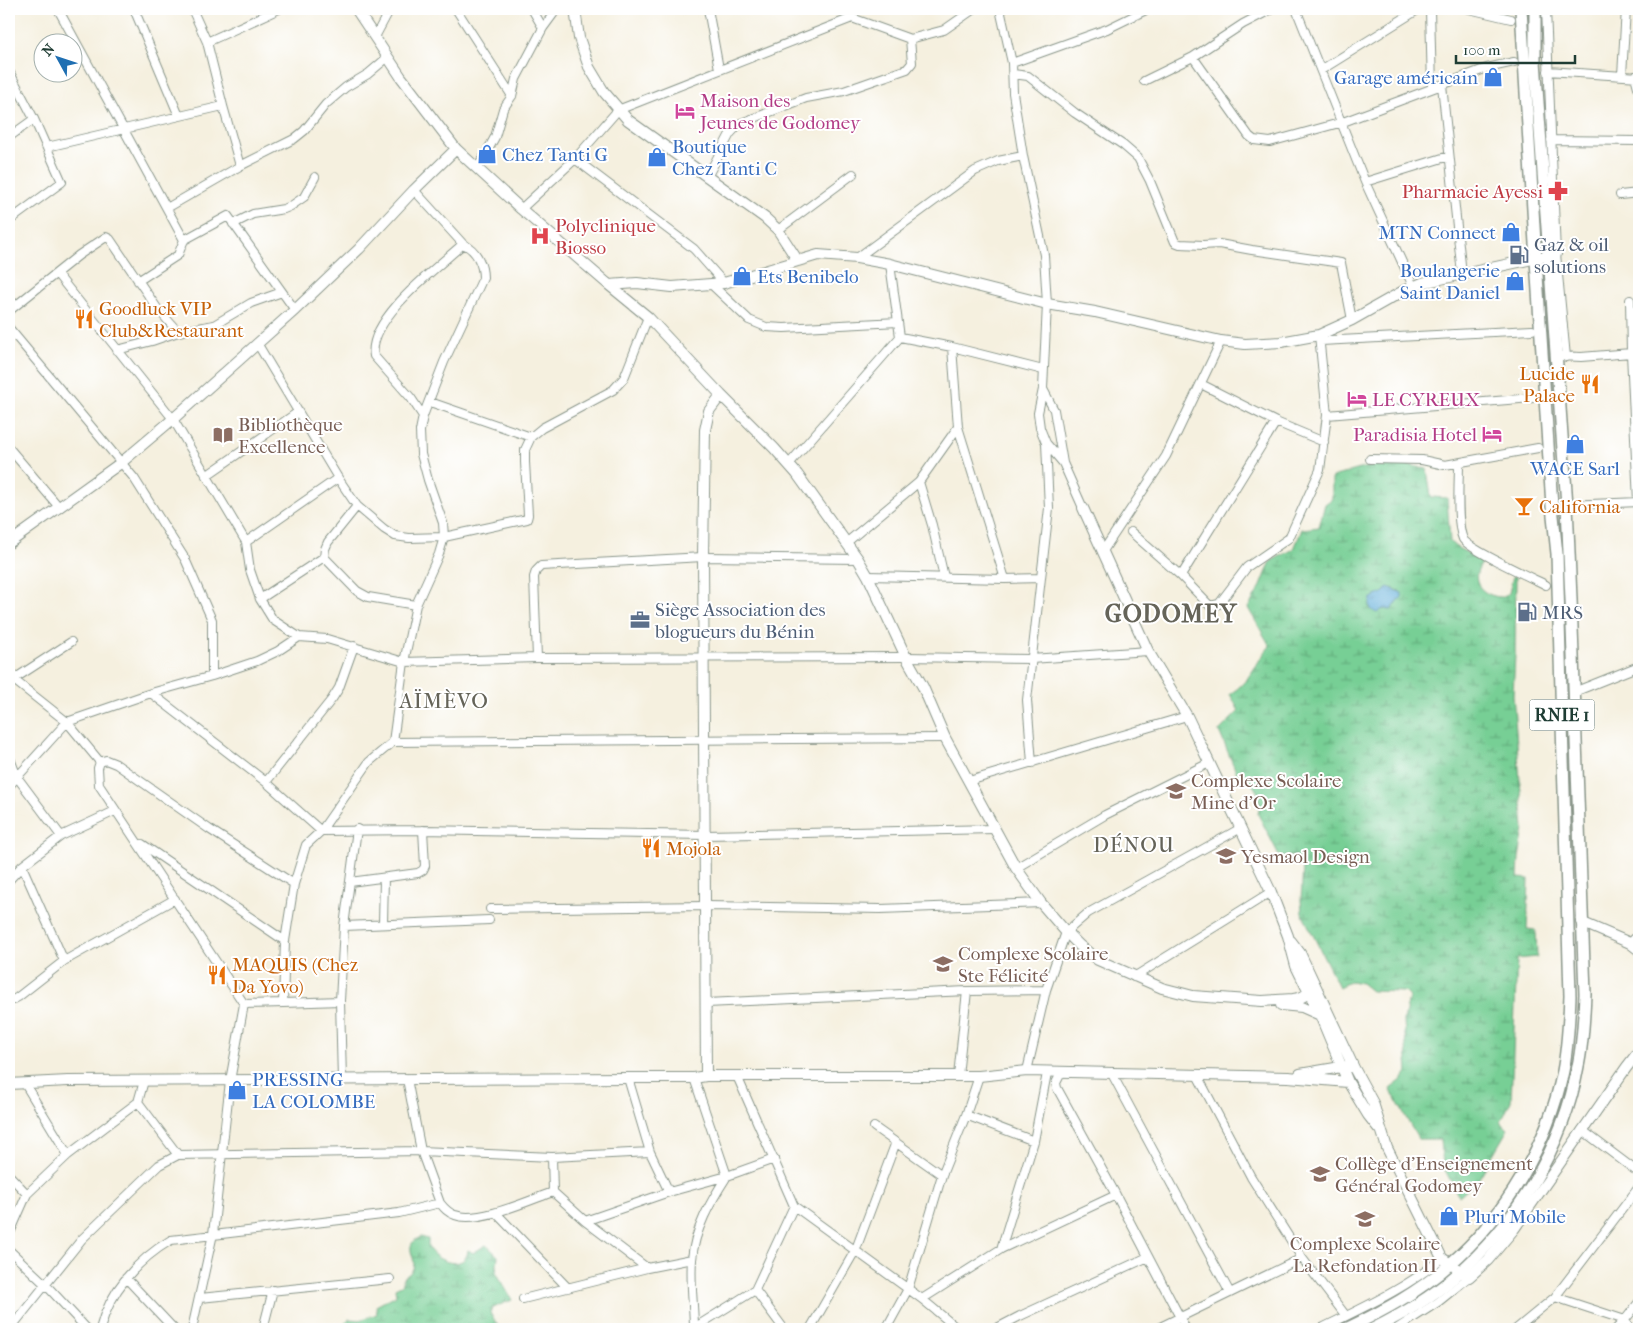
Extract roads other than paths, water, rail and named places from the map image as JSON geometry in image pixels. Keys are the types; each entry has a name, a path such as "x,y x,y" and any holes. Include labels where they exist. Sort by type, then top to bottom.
{"highway":[{"name":"RNIE 1","path":"1346,1329 1409,1295 1495,1216 1524,1172 1547,1124 1563,1072 1568,1044 1570,996 1558,571 1536,260 1521,9"},
{"name":"RNIE 1","path":"1373,1329 1408,1311 1454,1278 1465,1274 1501,1229 1530,1187 1557,1136 1565,1114 1578,1067 1584,1020 1585,994 1561,356 1536,61 1535,9"}],"main road":[{"path":"356,9 388,57 456,149 521,209 648,317 789,464 858,559 868,576 906,657 923,687 946,738 994,829 1016,868 1041,904 1066,932 1098,960 1162,988 1194,996 1262,1001 1302,1007 1320,1015"},
{"path":"576,9 580,38 589,67 604,92 618,110 628,120 752,208 778,230 798,261"},
{"path":"9,543 122,462 174,419 359,249 414,190 456,149"},
{"path":"609,285 637,283 672,287 724,283 818,255 857,258 890,264 1047,304 1095,312 1221,341 1245,344 1320,338 1413,286 1552,255"},
{"path":"706,1076 705,430 710,411 721,395"},
{"path":"1083,508 1148,651 1187,716 1271,892 1288,936 1300,953 1320,1015 1348,1082 1368,1115 1382,1132"},
{"path":"1581,922 1630,943 1639,950"},
{"path":"1262,1001 1315,997"},
{"path":"1302,1007 1315,997"},
{"path":"1315,997 1373,1102 1387,1148 1446,1261 1465,1274 1488,1260 1514,1229 1582,1130 1639,1052"},
{"path":"1288,1077 1347,1066 1354,1068"},
{"path":"9,1084 144,1081 694,1078 706,1076 979,1076 1027,1072 1288,1077 1348,1082"}],"street":[{"path":"58,9 184,240"},
{"path":"134,9 179,116"},
{"path":"192,9 208,42 222,106 240,166"},
{"path":"208,42 279,9"},
{"path":"375,37 390,9"},
{"path":"456,9 512,96"},
{"path":"532,9 543,28"},
{"path":"478,168 495,137 504,109 512,96 516,79 543,28 557,9"},
{"path":"708,9 719,69"},
{"path":"847,9 852,18"},
{"path":"521,209 575,159 618,110 852,18 910,39 944,30 974,9"},
{"path":"1000,9 1012,63 1013,93 1023,156 1044,255 1047,304 1043,390 1038,413 1040,428 1046,443 1063,463"},
{"path":"1012,63 1107,29 1148,9"},
{"path":"1144,81 1193,58 1243,24 1272,9"},
{"path":"1296,9 1343,122 1365,182 1413,286"},
{"path":"1321,70 1419,9"},
{"path":"1430,9 1432,88"},
{"path":"1469,9 1511,18"},
{"path":"1546,9 1551,140 1552,255"},
{"path":"1622,75 1626,9"},
{"path":"707,177 730,134 739,124 806,98 844,90 907,69 912,63 910,39"},
{"path":"167,208 240,166 294,139 304,131 326,104 388,57"},
{"path":"1193,58 1249,136 1254,140 1270,142 1343,122 1487,68 1514,62"},
{"path":"9,71 34,119 62,182 9,221"},
{"path":"1548,71 1637,76 1639,91"},
{"path":"1013,74 1028,76 1075,114 1123,144 1138,158 1150,181 1173,239 1177,243 1220,244 1341,263 1352,320"},
{"path":"1442,85 1462,274"},
{"path":"47,147 222,106"},
{"path":"9,137 34,119"},
{"path":"1551,140 1639,141"},
{"path":"857,258 975,171 998,161 1023,156"},
{"path":"1365,182 1450,156"},
{"path":"575,159 694,249 724,283"},
{"path":"778,230 853,174"},
{"path":"233,224 252,214 284,209 291,206 304,197 315,177"},
{"path":"393,742 404,662 416,605 439,554 444,537 443,523 421,454 420,431 423,416 444,362 483,278 483,266 476,255 468,246 463,244 414,190"},
{"path":"1620,195 1639,193"},
{"path":"138,281 178,255 184,240 228,216 294,310"},
{"path":"9,311 58,274 79,255 106,237 110,239 157,308 178,332"},
{"path":"423,416 411,398 374,356 372,347 387,316 404,297 463,244"},
{"path":"789,464 900,337 890,264"},
{"path":"58,274 174,419 246,542 250,570 260,599 273,620 299,637 327,638 404,662 537,658 906,657 1031,659 1148,651"},
{"path":"711,284 749,320 766,327 784,328 898,322"},
{"path":"117,350 152,342 178,332 214,325 251,303 282,292"},
{"path":"1630,300 1639,523"},
{"path":"257,343 338,478 358,506 395,536 409,538 444,537 527,519 525,450 531,437 542,428 613,390 618,385 624,378 648,317"},
{"path":"9,328 122,462 185,559 212,620 212,676"},
{"path":"1131,532 1181,576 1210,606 1219,604 1248,568 1289,538 1320,470 1327,415 1320,338 1532,330"},
{"path":"900,337 952,347 1043,370"},
{"path":"1102,551 1166,456 1221,341"},
{"path":"952,347 958,427 1005,579"},
{"path":"1561,356 1631,353"},
{"path":"1201,384 1276,422 1324,442"},
{"path":"1043,390 1054,410 1063,463 1083,508"},
{"path":"1327,415 1533,398"},
{"path":"430,402 531,437"},
{"path":"206,476 298,412"},
{"path":"1181,576 1276,422"},
{"path":"846,543 919,482 958,427"},
{"path":"1032,762 1027,700 1049,508 1046,443"},
{"path":"9,448 59,507"},
{"path":"1370,458 1422,460 1445,465 1538,448"},
{"path":"1459,463 1460,528 1464,541 1546,586"},
{"path":"246,542 338,478"},
{"path":"919,482 932,525 944,577"},
{"path":"1567,505 1639,503"},
{"path":"260,599 324,557 328,542 358,506"},
{"path":"324,557 357,590 368,597 416,605"},
{"path":"537,658 534,577 536,571 541,566 704,557 858,559"},
{"path":"868,576 1041,578"},
{"path":"9,786 67,722 151,693 257,661 278,651 299,637"},
{"path":"71,642 11,678 67,722 100,762"},
{"path":"266,782 332,699 339,688 354,646"},
{"path":"1574,692 1639,666"},
{"path":"151,693 266,782 320,831 357,829 706,835 994,829"},
{"path":"970,781 1187,716"},
{"path":"283,1003 285,941 294,884 306,845 320,831 369,762 393,742 946,738"},
{"path":"9,756 17,777 61,836"},
{"path":"100,762 106,760 116,764 209,829 294,884"},
{"path":"100,762 98,768 99,785 244,1004 230,1081 214,1234 192,1329"},
{"path":"1016,868 1105,815 1209,763"},
{"path":"9,880 22,866 61,836 116,811"},
{"path":"1027,1072 1046,990 1066,932 1088,913 1241,828"},
{"path":"342,1080 340,1001 344,926 357,829"},
{"path":"350,882 418,873 423,870 425,866 423,830"},
{"path":"138,842 285,941"},
{"path":"22,866 64,960"},
{"path":"383,924 384,878"},
{"path":"1134,977 1271,892"},
{"path":"9,1002 64,960 175,899"},
{"path":"490,909 706,906 880,909 1041,904"},
{"path":"344,926 489,920"},
{"path":"1630,943 1639,934"},
{"path":"707,1003 966,991 1046,990"},
{"path":"958,1076 966,991"},
{"path":"244,1004 340,1001"},
{"path":"1001,1249 1034,1140 1047,1073"},
{"path":"1061,1073 1056,1083 1057,1088 1116,1195 1186,1329"},
{"path":"1112,1074 1230,1293"},
{"path":"1197,1075 1251,1177 1302,1258 1346,1316"},
{"path":"737,1076 794,1206 856,1249 958,1329"},
{"path":"886,1329 908,1288 942,1175 979,1076"},
{"path":"628,1078 650,1152 669,1192"},
{"path":"692,1329 692,1259 700,1225 706,1211 727,1176 694,1078"},
{"path":"407,1079 421,1151 440,1203 445,1209 456,1216 463,1217 496,1213 553,1192"},
{"path":"9,1235 27,1194 68,1155 138,1102 144,1081"},
{"path":"25,1084 68,1155"},
{"path":"138,1102 178,1155"},
{"path":"966,1115 1034,1140"},
{"path":"874,1127 942,1175"},
{"path":"1582,1130 1639,1173"},
{"path":"810,1329 856,1249 896,1142"},
{"path":"10,1329 92,1228 159,1165 178,1155 421,1151 552,1157 650,1152"},
{"path":"552,1157 553,1192 585,1222 647,1268"},
{"path":"585,1222 669,1192 727,1176 774,1159"},
{"path":"9,1175 27,1194"},
{"path":"1516,1329 1555,1297 1639,1187"},
{"path":"922,1299 1001,1249 1116,1195"},
{"path":"100,1329 105,1311 126,1278 143,1259 171,1240 400,1213 440,1203"},
{"path":"692,1329 756,1290 794,1206"},
{"path":"496,1213 568,1288"},
{"path":"9,1250 88,1329"},
{"path":"995,1329 1148,1258"},
{"path":"1156,1329 1302,1258"},
{"path":"523,1299 647,1268 692,1259"},
{"path":"1320,1329 1446,1261"},
{"path":"1396,1329 1438,1302 1465,1274"},
{"path":"126,1278 174,1329"},
{"path":"200,1298 390,1279"},
{"path":"264,1329 274,1290"},
{"path":"756,1290 784,1329"},
{"path":"1555,1297 1625,1320 1630,1329"},
{"path":"1616,1329 1639,1302"}],"water":[{"path":"1388,587 1402,593 1402,597 1391,610 1383,609 1377,613 1372,611 1370,607 1371,598 1383,593"}],"place":[{"name":"Garage américain","path":"1493,77"},
{"name":"Maison des Jeunes de Godomey","path":"685,111"},
{"name":"Chez Tanti G","path":"487,154"},
{"name":"Boutique Chez Tanti C","path":"657,157"},
{"name":"Pharmacie Ayessi","path":"1558,191"},
{"name":"MTN Connect","path":"1511,232"},
{"name":"Polyclinique Biosso","path":"540,236"},
{"name":"Gaz & oil solutions","path":"1519,255"},
{"name":"Ets Benibelo","path":"742,276"},
{"name":"Boulangerie Saint Daniel","path":"1515,281"},
{"name":"Goodluck VIP Club&Restaurant","path":"84,319"},
{"name":"Lucide Palace","path":"1590,384"},
{"name":"LE CYREUX","path":"1357,399"},
{"name":"Paradisia Hotel","path":"1492,434"},
{"name":"Bibliothèque Excellence","path":"223,435"},
{"name":"WACE Sarl","path":"1575,444"},
{"name":"California","path":"1524,506"},
{"name":"MRS","path":"1527,612"},
{"name":"Siège Association des blogueurs du Bénin","path":"640,620"},
{"name":"Complexe Scolaire Mine d'Or","path":"1176,791"},
{"name":"Mojola","path":"651,848"},
{"name":"Yesmaol Design","path":"1226,856"},
{"name":"Complexe Scolaire Ste Félicité","path":"943,964"},
{"name":"MAQUIS (Chez Da Yovo)","path":"217,975"},
{"name":"PRESSING LA COLOMBE","path":"237,1090"},
{"name":"Collège d’Enseignement Général Godomey","path":"1320,1174"},
{"name":"Pluri Mobile","path":"1449,1216"},
{"name":"Complexe Scolaire La Refondation II","path":"1365,1219"}],"district":[{"name":"GODOMEY","path":"1171,614"},
{"name":"AÏMÈVO","path":"444,701"},
{"name":"DÉNOU","path":"1134,845"}]}
